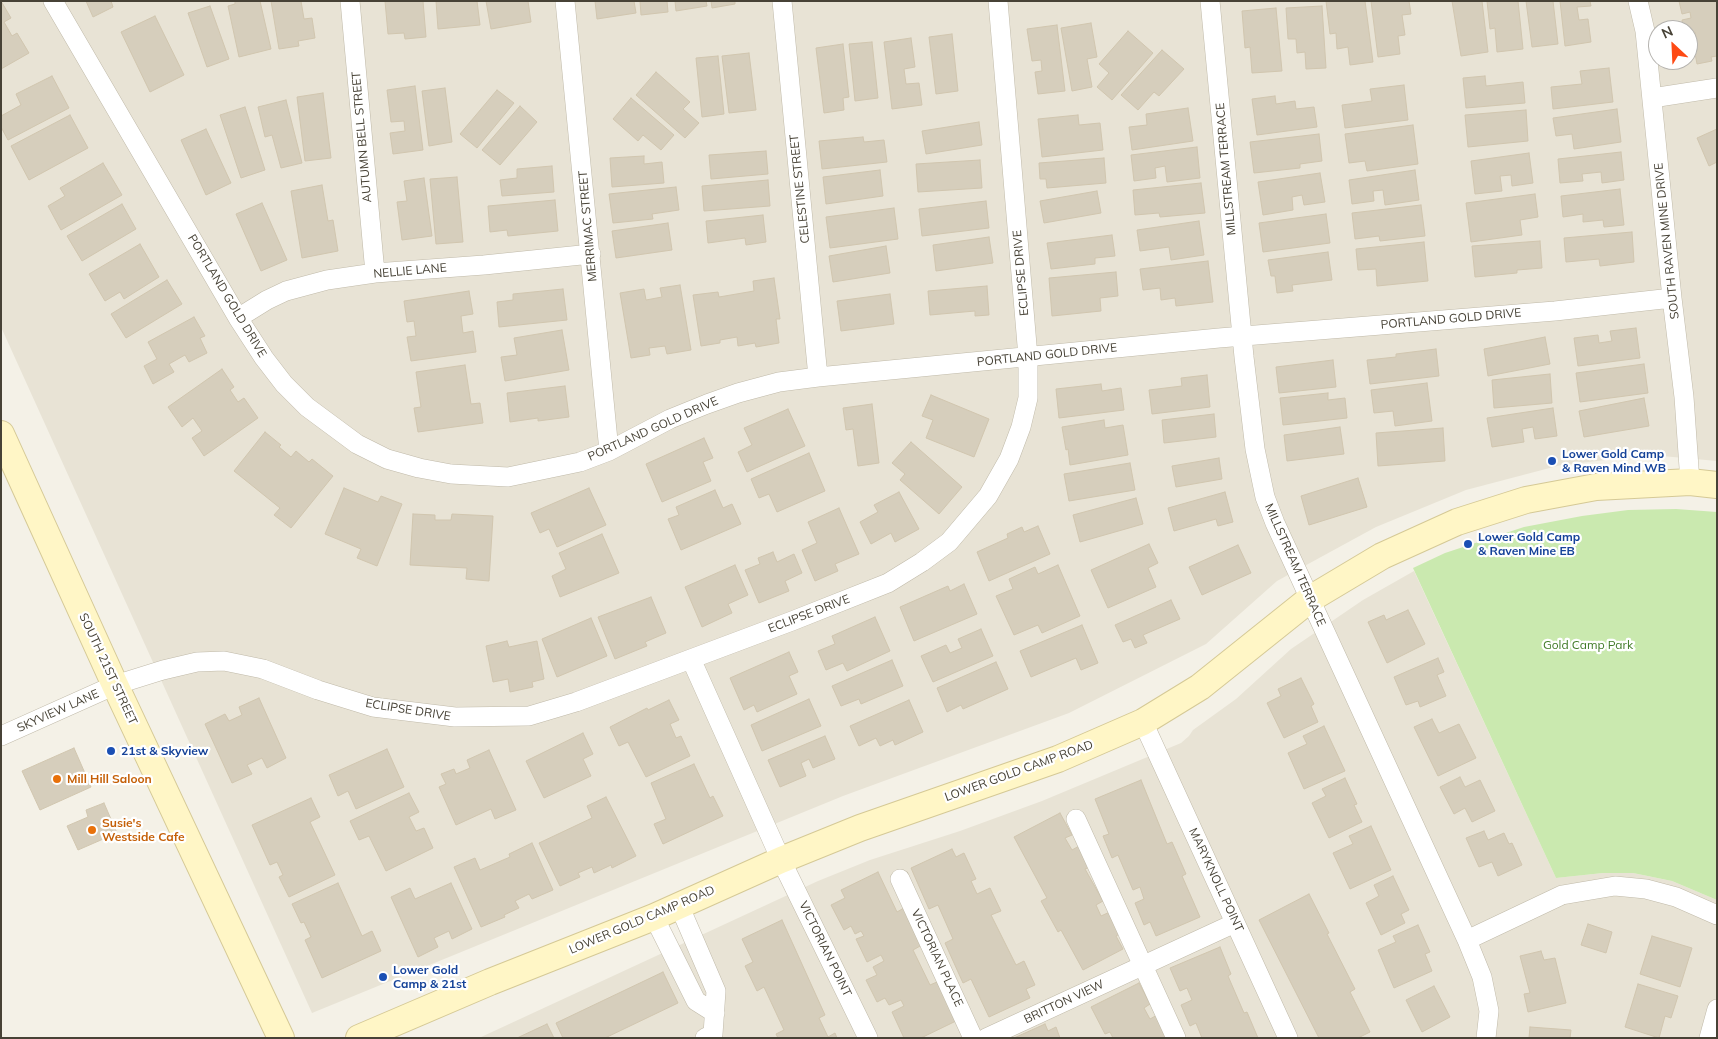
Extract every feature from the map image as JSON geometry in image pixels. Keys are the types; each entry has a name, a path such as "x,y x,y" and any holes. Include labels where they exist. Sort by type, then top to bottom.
{"street":[{"name":"PORTLAND GOLD DRIVE","path":"53,1 238,318 284,384 307,407 357,444 387,459 451,474 508,477 580,462 609,451 670,419 730,395 779,382 1242,336 1555,311 1672,298"},
{"name":"AUTUMN BELL STREET","path":"350,1 375,273"},
{"name":"MERRIMAC STREET","path":"566,1 609,451"},
{"name":"CELESTINE STREET","path":"782,1 818,377"},
{"name":"ECLIPSE DRIVE","path":"115,685 197,662 224,661 263,669 318,690 373,707 455,717 529,716 576,702 888,583 922,562 949,542 988,496 1009,459 1022,427 1028,398 1028,357 998,1"},
{"name":"MILLSTREAM TERRACE","path":"1210,1 1242,336 1255,449 1265,497 1467,940 1482,977 1489,1011 1486,1038"},
{"name":"SOUTH RAVEN MINE DRIVE","path":"1638,1 1645,31 1684,397 1690,482"},
{"path":"1652,98 1717,88"},
{"name":"NELLIE LANE","path":"238,318 266,300 286,291 327,280 375,273 591,254"},
{"name":"SOUTH 21ST STREET","path":"1,434 115,685 281,1038"},
{"name":"LOWER GOLD CAMP ROAD","path":"359,1038 490,982 679,906 781,860 860,828 1058,759 1143,722 1200,687 1310,599 1382,556 1457,522 1526,500 1596,487 1690,482 1717,484"},
{"name":"VICTORIAN POINT","path":"691,659 781,860 868,1038"},
{"name":"SKYVIEW LANE","path":"1,736 115,685"},
{"name":"MARYKNOLL POINT","path":"1143,722 1288,1038"},
{"path":"1076,819 1176,1038"},
{"name":"VICTORIAN PLACE","path":"900,879 973,1038"},
{"path":"1467,940 1562,895 1615,886 1646,889 1676,897 1717,915"},
{"path":"679,906 716,991 713,1034 705,1038"},
{"path":"654,916 696,1001 715,1013"},
{"name":"BRITTON VIEW","path":"986,1038 1235,923"},
{"path":"1709,1038 1717,1009"}],"shaded area":[{"path":"1,1 1717,1 1717,461 1651,455 1561,465 1466,490 1376,527 1277,581 1206,644 1069,713 843,796 312,1013 1,327"},
{"path":"1414,571 1556,878 1603,873 1633,873 1672,881 1717,900 1717,1038 479,1038 818,881 870,860 960,831 1042,801 1181,743 1193,730 1236,699 1291,649 1363,600"}],"green space":[{"name":"Gold Camp Park","path":"1676,509 1717,512 1717,900 1672,881 1633,873 1603,873 1556,878 1413,568 1445,553 1524,527 1628,510"}],"building":[{"path":"1,1 11,18 4,22 12,36 17,33 29,53 1,69"},
{"path":"86,1 111,1 113,7 93,17"},
{"path":"235,1 260,1 271,49 239,57 228,6 235,4"},
{"path":"271,1 301,1 304,19 312,18 315,38 298,41 299,46 279,49"},
{"path":"385,1 423,1 426,37 405,39 404,33 388,34"},
{"path":"436,1 477,1 480,25 438,29"},
{"path":"486,1 528,1 531,22 491,29"},
{"path":"595,1 634,1 636,13 597,19"},
{"path":"640,1 667,1 668,12 641,15"},
{"path":"675,1 706,1 707,6 676,11"},
{"path":"711,1 735,1 735,4 712,8"},
{"path":"1326,1 1365,1 1373,62 1350,65 1348,47 1337,49 1336,33 1330,34"},
{"path":"1371,1 1409,1 1411,14 1402,15 1405,35 1398,36 1400,54 1378,57"},
{"path":"1452,1 1482,1 1488,52 1461,56"},
{"path":"1487,1 1518,1 1523,49 1497,52 1495,28 1490,29"},
{"path":"1526,1 1553,1 1558,44 1532,47"},
{"path":"1560,1 1590,1 1591,6 1577,7 1579,20 1588,19 1591,42 1565,46"},
{"path":"1679,1 1717,1 1717,56 1711,57 1712,61 1698,64 1698,20 1682,20 1691,18 1690,12 1682,14"},
{"path":"210,6 229,59 207,67 188,13"},
{"path":"1322,6 1326,68 1306,69 1305,52 1297,53 1296,39 1288,39 1286,8"},
{"path":"1276,8 1282,71 1252,73 1250,47 1245,48 1242,11"},
{"path":"155,16 184,75 150,92 121,32"},
{"path":"1091,23 1097,57 1087,59 1092,87 1072,91 1061,28"},
{"path":"1057,25 1065,91 1038,94 1035,72 1042,71 1041,60 1032,61 1027,29"},
{"path":"1128,31 1153,53 1112,100 1097,87 1109,73 1099,64"},
{"path":"952,34 958,91 936,94 929,37"},
{"path":"911,38 915,67 904,69 906,84 919,83 922,105 892,109 884,42"},
{"path":"872,42 878,98 855,101 849,44"},
{"path":"843,44 849,97 843,98 844,110 824,113 816,48"},
{"path":"1162,50 1184,69 1159,96 1154,92 1138,110 1121,95"},
{"path":"749,53 756,110 729,113 722,56"},
{"path":"718,56 724,114 702,117 696,58"},
{"path":"1609,68 1613,102 1553,109 1551,87 1582,84 1580,71"},
{"path":"656,72 690,102 683,109 699,123 685,138 636,95"},
{"path":"52,76 69,108 8,140 1,127 1,116 21,105 16,94"},
{"path":"1485,76 1486,86 1523,82 1525,103 1466,108 1463,78"},
{"path":"1404,85 1408,120 1345,128 1342,105 1372,101 1370,89"},
{"path":"415,86 423,150 393,154 390,133 405,131 404,121 391,122 387,90"},
{"path":"445,88 452,142 429,146 422,91"},
{"path":"497,90 514,103 477,148 460,134"},
{"path":"323,93 331,158 305,161 297,97"},
{"path":"1275,96 1276,104 1295,101 1296,109 1314,107 1317,127 1257,135 1252,99"},
{"path":"631,98 674,135 661,150 643,135 638,141 613,119"},
{"path":"286,100 302,163 281,168 272,135 265,137 258,107"},
{"path":"520,106 537,122 500,165 482,150"},
{"path":"245,107 265,170 241,178 220,115"},
{"path":"1188,108 1193,141 1132,150 1129,127 1147,125 1146,114"},
{"path":"1617,109 1621,142 1574,149 1572,134 1556,136 1553,118"},
{"path":"1526,110 1528,141 1468,147 1465,115"},
{"path":"70,115 88,148 29,180 11,146"},
{"path":"1078,115 1079,125 1100,123 1103,150 1042,157 1038,119"},
{"path":"979,122 982,145 926,154 922,131"},
{"path":"1413,125 1418,164 1367,171 1365,161 1349,163 1345,134"},
{"path":"206,129 231,183 206,195 181,140"},
{"path":"1717,129 1717,162 1709,166 1697,138"},
{"path":"1319,134 1322,161 1300,164 1300,168 1254,173 1250,142"},
{"path":"863,137 864,142 884,140 887,162 822,169 819,141"},
{"path":"1197,147 1200,178 1167,182 1165,166 1155,168 1156,178 1134,181 1131,155"},
{"path":"766,151 768,174 711,179 709,155"},
{"path":"1621,152 1624,180 1602,183 1601,172 1582,174 1583,181 1560,183 1558,159"},
{"path":"1529,153 1533,183 1512,186 1511,175 1500,176 1502,191 1475,194 1471,161"},
{"path":"644,156 644,164 662,162 664,183 612,187 610,158"},
{"path":"1104,158 1106,183 1047,188 1046,179 1040,179 1039,163"},
{"path":"980,160 982,188 918,192 916,164"},
{"path":"103,163 122,195 61,230 48,206 65,196 60,188"},
{"path":"552,166 554,192 502,196 500,180 517,178 517,169"},
{"path":"880,170 883,196 826,204 823,177"},
{"path":"1415,170 1419,200 1385,205 1383,190 1373,191 1374,201 1352,204 1349,180"},
{"path":"1320,173 1325,202 1304,205 1302,195 1292,197 1293,210 1263,215 1258,182"},
{"path":"457,177 463,242 436,244 430,179"},
{"path":"424,178 432,236 402,240 397,202 407,201 404,181"},
{"path":"768,180 770,206 704,211 702,186"},
{"path":"1201,183 1205,213 1160,217 1159,213 1135,215 1133,190"},
{"path":"322,185 328,221 333,220 338,251 302,258 291,191"},
{"path":"676,187 679,210 652,214 653,219 613,223 609,194"},
{"path":"1620,189 1624,225 1604,227 1603,220 1583,222 1583,214 1563,217 1561,196"},
{"path":"1097,191 1101,213 1044,223 1040,201"},
{"path":"1535,194 1538,217 1520,220 1522,235 1471,242 1466,203"},
{"path":"555,200 558,231 508,236 507,230 490,232 488,206"},
{"path":"986,201 989,228 922,236 919,209"},
{"path":"262,203 287,260 261,271 236,214"},
{"path":"122,204 136,229 82,261 67,236"},
{"path":"1421,205 1425,236 1380,241 1379,236 1355,239 1352,213"},
{"path":"894,208 898,239 830,248 826,217"},
{"path":"1326,214 1330,243 1263,252 1259,223"},
{"path":"763,215 766,242 746,245 745,238 708,243 706,221"},
{"path":"1199,221 1204,255 1171,260 1169,247 1140,251 1137,230"},
{"path":"668,223 672,250 616,258 612,231"},
{"path":"1632,232 1634,262 1600,266 1599,259 1566,262 1564,238"},
{"path":"1112,235 1115,256 1095,258 1095,264 1051,269 1047,243"},
{"path":"989,237 993,263 936,271 933,245"},
{"path":"1540,241 1542,268 1517,270 1517,273 1475,277 1472,246"},
{"path":"1424,242 1428,281 1377,286 1376,269 1358,270 1356,249"},
{"path":"140,244 159,277 124,299 120,292 105,301 89,274"},
{"path":"886,246 890,273 833,282 829,256"},
{"path":"1328,252 1332,280 1292,285 1293,291 1277,293 1275,276 1271,276 1268,260"},
{"path":"1208,261 1213,302 1176,306 1175,298 1161,300 1160,288 1143,290 1140,269"},
{"path":"1116,272 1118,296 1100,298 1101,311 1052,316 1049,278"},
{"path":"774,278 780,319 776,319 779,343 756,347 755,343 738,346 737,337 720,340 720,343 701,346 693,295 718,292 719,297 754,291 753,281"},
{"path":"167,280 182,304 126,338 111,314"},
{"path":"680,285 691,350 667,354 665,346 649,348 650,355 631,358 620,293 644,289 646,300 662,297 660,288"},
{"path":"987,286 989,315 975,316 975,311 930,315 928,291"},
{"path":"563,289 567,320 499,327 497,302 513,300 513,294"},
{"path":"469,291 473,314 461,316 463,333 473,331 476,352 411,361 407,337 416,336 414,321 407,322 404,301"},
{"path":"890,294 894,324 841,331 837,301"},
{"path":"194,317 205,336 200,338 207,353 189,362 185,355 169,364 174,372 153,384 144,366 157,359 148,342"},
{"path":"1636,328 1640,358 1578,366 1574,338 1598,335 1599,343 1612,341 1610,331"},
{"path":"562,330 569,370 505,381 501,357 517,355 514,338"},
{"path":"1545,337 1550,364 1488,376 1484,349"},
{"path":"1436,349 1439,376 1370,384 1367,360 1396,357 1396,354"},
{"path":"1333,360 1336,387 1279,393 1276,367"},
{"path":"1644,364 1648,393 1580,402 1576,373"},
{"path":"465,365 471,404 480,403 483,423 418,432 414,408 421,407 416,372"},
{"path":"222,369 234,387 230,390 238,402 244,398 258,418 204,456 192,438 202,431 193,418 182,427 168,407"},
{"path":"1550,374 1552,403 1494,408 1492,380"},
{"path":"1207,375 1210,407 1152,414 1149,390 1182,386 1181,378"},
{"path":"1427,383 1432,421 1395,426 1393,411 1374,413 1371,390"},
{"path":"1101,384 1102,391 1121,388 1124,410 1059,418 1056,389"},
{"path":"565,386 569,417 538,421 538,418 510,422 507,393"},
{"path":"1328,393 1328,400 1345,398 1347,418 1283,425 1280,398"},
{"path":"931,395 989,419 974,457 926,438 933,420 922,416"},
{"path":"1644,398 1649,426 1584,437 1579,411"},
{"path":"872,404 879,463 858,466 853,429 846,430 843,408"},
{"path":"1553,408 1557,436 1535,439 1533,427 1522,429 1524,442 1492,447 1487,418"},
{"path":"788,409 805,446 747,472 738,452 752,445 744,428"},
{"path":"1214,414 1216,437 1164,443 1162,420"},
{"path":"1104,420 1105,428 1123,425 1128,455 1070,465 1062,427"},
{"path":"1340,427 1344,454 1287,461 1284,435"},
{"path":"1443,428 1445,461 1378,466 1376,433"},
{"path":"265,432 281,445 279,447 291,457 296,451 309,462 312,459 333,476 291,528 274,515 280,508 234,471"},
{"path":"704,438 713,458 703,462 711,481 662,502 646,464"},
{"path":"911,442 962,487 939,514 900,480 905,474 892,463"},
{"path":"809,453 825,491 777,512 769,494 759,498 751,479"},
{"path":"1219,458 1222,479 1176,487 1172,466"},
{"path":"1130,463 1135,490 1069,501 1064,474"},
{"path":"1358,478 1367,507 1309,525 1301,496"},
{"path":"344,488 378,502 381,496 402,504 377,566 357,558 361,549 325,534"},
{"path":"589,488 606,525 557,547 549,529 540,533 531,513"},
{"path":"715,490 723,508 732,504 741,524 681,550 668,519 679,515 676,507"},
{"path":"899,492 919,529 895,542 891,533 871,544 860,522 878,512 874,505"},
{"path":"1225,492 1233,522 1218,526 1216,519 1174,531 1168,508"},
{"path":"1136,498 1143,524 1080,542 1073,515"},
{"path":"839,508 859,554 835,564 838,571 815,581 802,550 817,543 808,522"},
{"path":"413,514 435,515 435,520 451,520 452,514 493,516 489,581 466,579 467,568 410,565"},
{"path":"1038,526 1050,554 989,581 977,552 1008,538 1007,534 1022,527 1024,532"},
{"path":"602,534 619,573 560,597 552,576 566,569 559,553"},
{"path":"1149,544 1158,563 1148,568 1156,587 1108,608 1091,570"},
{"path":"1238,545 1251,573 1202,595 1189,567"},
{"path":"773,552 777,562 794,554 802,573 785,581 789,591 759,603 745,570 760,564 758,558"},
{"path":"735,565 748,595 728,604 732,613 702,627 685,587"},
{"path":"1058,565 1080,616 1042,633 1038,625 1014,635 996,596 1013,589 1009,579 1035,567 1038,574"},
{"path":"964,584 977,614 914,641 900,607 948,586 950,591"},
{"path":"651,597 666,633 645,642 647,646 615,659 598,617"},
{"path":"1171,600 1180,619 1143,635 1147,643 1135,648 1131,639 1123,642 1115,625"},
{"path":"1408,610 1425,644 1387,663 1368,622 1384,615 1386,620"},
{"path":"875,617 890,651 847,671 843,663 826,670 818,651 835,644 832,636"},
{"path":"591,618 607,656 557,677 542,639"},
{"path":"1082,625 1098,663 1081,670 1076,658 1031,677 1020,651"},
{"path":"981,629 993,656 933,682 921,656 946,645 950,653 962,648 958,639"},
{"path":"507,641 509,647 537,641 544,679 532,682 533,687 510,692 508,679 493,682 486,646"},
{"path":"789,652 798,672 789,676 797,694 757,712 754,705 744,710 730,678"},
{"path":"1438,658 1444,672 1437,675 1446,696 1420,707 1418,701 1406,705 1394,677"},
{"path":"892,660 903,686 861,704 859,699 841,706 832,686"},
{"path":"996,662 1008,689 963,709 961,705 947,712 937,688"},
{"path":"1301,678 1314,704 1311,706 1318,722 1284,738 1267,703 1281,696 1278,689"},
{"path":"259,698 286,758 267,768 262,758 247,765 252,774 232,783 205,724 225,714 229,721 242,715 239,707"},
{"path":"809,699 821,726 762,751 751,725"},
{"path":"669,700 679,720 670,724 676,738 681,736 690,756 646,777 628,742 619,746 610,727 647,708 648,710"},
{"path":"909,700 923,732 895,745 893,740 880,746 876,738 859,746 850,726"},
{"path":"1432,719 1439,733 1459,724 1476,758 1438,776 1414,727"},
{"path":"1324,726 1345,771 1304,789 1288,753 1307,744 1303,736"},
{"path":"583,733 593,754 583,759 591,776 544,798 526,761"},
{"path":"825,736 835,759 813,768 809,759 801,763 806,776 780,787 768,760"},
{"name":"Mill Hill Saloon","path":"74,748 91,787 40,810 22,771"},
{"path":"387,749 404,787 356,809 348,791 338,796 329,775"},
{"path":"489,750 516,810 495,819 491,809 456,825 439,787 446,784 441,774 454,769 456,774 470,768 467,760"},
{"path":"694,764 710,798 713,796 723,816 663,844 654,824 666,819 651,783"},
{"path":"1460,777 1465,787 1480,780 1495,811 1472,822 1465,808 1454,814 1440,787"},
{"path":"1345,778 1357,804 1354,805 1362,822 1329,838 1312,803 1326,796 1322,789"},
{"path":"1141,780 1167,844 1172,842 1186,874 1182,876 1200,917 1156,936 1150,922 1144,925 1135,903 1144,899 1140,887 1133,890 1118,855 1112,858 1103,836 1109,834 1095,799"},
{"path":"409,793 419,812 409,817 416,831 424,828 433,848 386,871 369,836 359,840 350,821"},
{"path":"606,797 636,856 612,868 611,865 594,873 592,867 578,873 580,877 560,886 539,843 592,818 587,806"},
{"path":"311,798 320,817 310,822 335,875 289,897 279,877 283,875 277,862 270,865 252,825"},
{"name":"Susie's Westside Cafe","path":"104,803 117,833 78,850 67,826 88,817 86,810"},
{"path":"1060,813 1072,835 1065,838 1072,850 1081,845 1092,866 1085,869 1103,901 1096,905 1101,916 1112,911 1123,932 1116,936 1123,949 1083,970 1061,930 1058,932 1041,901 1047,898 1014,837"},
{"path":"1371,826 1391,870 1350,889 1333,853 1353,844 1349,836"},
{"path":"1484,831 1488,840 1504,833 1509,844 1512,843 1522,865 1498,876 1492,862 1479,867 1466,838"},
{"path":"532,843 553,890 532,899 529,894 515,901 519,908 504,915 505,917 481,927 454,867 475,858 480,870 510,857 509,854"},
{"path":"952,849 956,857 964,853 976,879 971,881 977,894 990,888 1001,911 991,915 1016,965 1024,961 1035,985 1026,989 1030,998 989,1017 971,979 963,983 945,943 953,939 938,905 929,909 911,868"},
{"path":"878,872 897,912 904,908 922,945 913,950 930,985 937,982 956,1021 921,1038 904,1038 892,1012 904,1006 901,1000 889,1005 885,998 877,1002 866,980 877,975 873,967 884,961 881,955 867,962 856,939 864,936 861,931 855,934 851,926 844,930 831,905 845,898 841,890"},
{"path":"1393,876 1409,910 1401,914 1405,923 1381,935 1366,903 1379,896 1374,885"},
{"path":"338,883 362,936 372,931 381,951 322,978 305,940 311,937 304,922 301,923 292,904"},
{"path":"451,883 472,929 452,939 449,931 434,938 438,947 418,957 391,897 410,888 415,899"},
{"path":"1309,894 1355,989 1350,992 1370,1032 1358,1038 1319,1038 1259,920"},
{"path":"782,920 825,1015 819,1018 828,1037 835,1033 837,1038 778,1038 776,1034 784,1030 764,987 757,991 745,966 753,962 742,939"},
{"path":"1588,924 1612,932 1606,953 1581,945"},
{"path":"1418,925 1430,952 1425,954 1432,971 1394,988 1378,950 1396,942 1393,936"},
{"path":"1652,936 1692,948 1680,987 1640,974"},
{"path":"1220,947 1231,974 1228,976 1244,1013 1247,1012 1258,1038 1202,1038 1196,1023 1190,1026 1181,1005 1192,1000 1187,988 1180,991 1170,968"},
{"path":"1541,951 1544,960 1555,958 1566,1003 1528,1012 1524,994 1530,993 1520,956"},
{"path":"663,972 678,1003 605,1038 563,1038 556,1023"},
{"path":"1139,983 1150,1004 1144,1008 1150,1019 1159,1014 1170,1035 1165,1038 1113,1038 1110,1032 1105,1034 1091,1007"},
{"path":"1638,984 1678,996 1671,1018 1665,1016 1659,1038 1625,1027"},
{"path":"1434,986 1450,1017 1422,1032 1406,1000"},
{"path":"547,1024 554,1038 517,1038"},
{"path":"1045,1024 1048,1031 1056,1027 1060,1038 1014,1038"},
{"path":"1530,1027 1571,1030 1570,1038 1529,1038"}],"place":[{"name":"Lower Gold Camp & Raven Mind WB","path":"1552,461"},
{"name":"Lower Gold Camp & Raven Mine EB","path":"1468,544"},
{"name":"21st & Skyview","path":"111,751"},
{"name":"Mill Hill Saloon","path":"57,779"},
{"name":"Susie's Westside Cafe","path":"92,830"},
{"name":"Lower Gold Camp & 21st","path":"383,977"}]}
